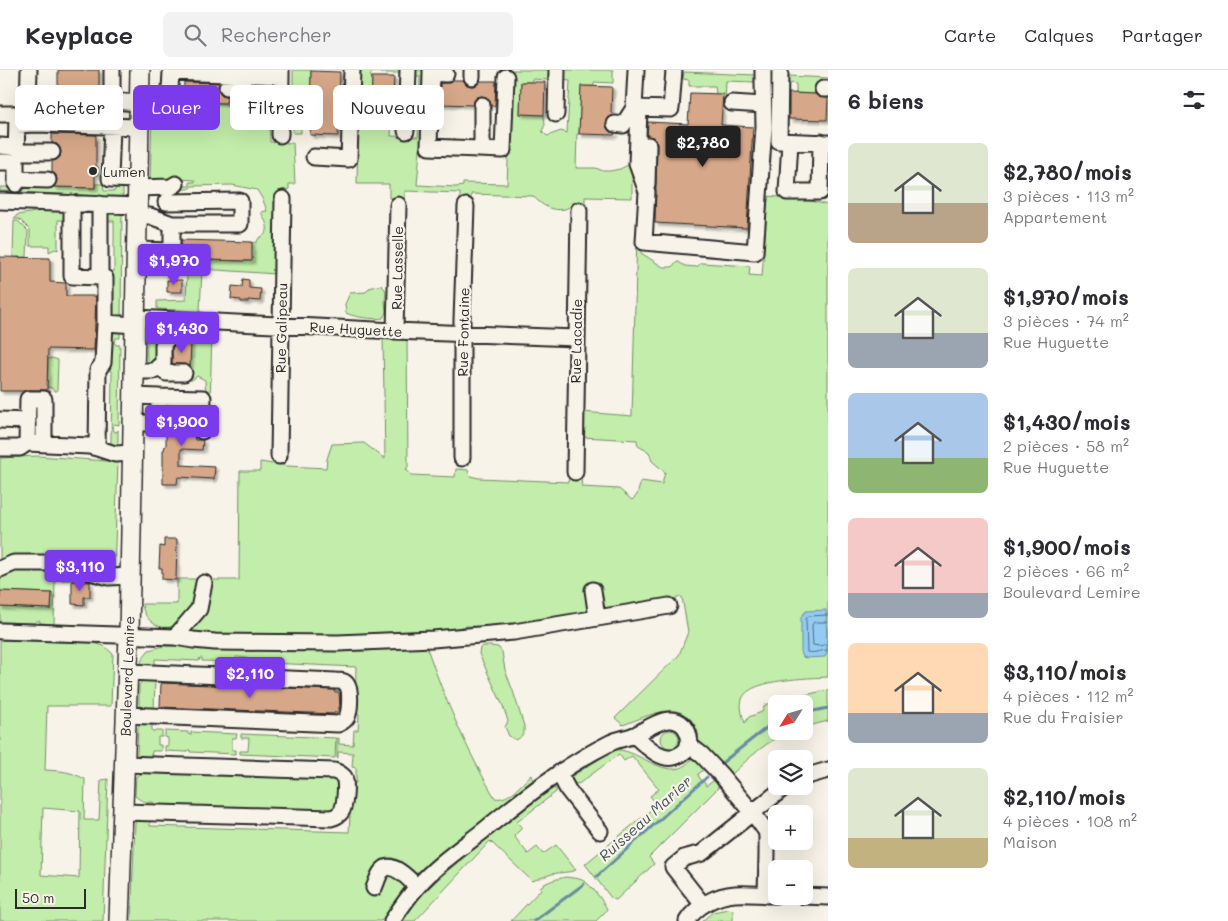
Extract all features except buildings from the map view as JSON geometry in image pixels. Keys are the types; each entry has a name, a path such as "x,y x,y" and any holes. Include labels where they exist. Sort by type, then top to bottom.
{"main road":[{"name":"Boulevard Lemire","path":"140,70 140,85"},
{"name":"Boulevard Lemire","path":"119,921 129,635 139,130"}],"street":[{"path":"26,85 29,70"},
{"path":"112,70 112,85"},
{"path":"314,157 349,159 352,70"},
{"path":"406,131 408,70"},
{"path":"556,114 557,70"},
{"path":"636,70 637,164 647,192"},
{"path":"636,108 671,109 674,70"},
{"path":"648,145 644,242 755,252 764,128 763,70"},
{"path":"780,70 786,89 779,141 825,142 820,192 787,192 790,142"},
{"path":"170,85 171,72 281,73 280,135"},
{"path":"436,73 429,147 503,150 501,74"},
{"path":"227,87 242,87 242,74"},
{"path":"732,103 763,105"},
{"path":"482,105 482,149"},
{"path":"615,124 623,125 636,108"},
{"path":"0,114 15,114"},
{"path":"18,130 16,181 48,180"},
{"path":"112,130 110,179 138,197 150,216 172,224 240,224 240,201 166,202"},
{"path":"0,146 16,154"},
{"path":"0,162 16,154 52,152"},
{"path":"0,201 100,204 138,197 176,184"},
{"name":"Rue Galipeau","path":"279,456 283,199"},
{"path":"72,203 72,276 105,278 103,363 98,370 97,448"},
{"path":"100,204 100,278"},
{"name":"Rue Lasselle","path":"395,331 398,204"},
{"name":"Rue Fontaine","path":"462,458 462,333 466,206"},
{"name":"Rue Lacadie","path":"575,472 579,210"},
{"path":"137,250 176,251 172,224"},
{"path":"135,371 154,371 163,363 163,344 174,332 180,332 180,320"},
{"name":"Rue Huguette","path":"105,323 180,320 576,338"},
{"path":"158,367 166,373 184,373"},
{"path":"20,391 27,443"},
{"path":"134,396 203,398 202,431"},
{"path":"134,423 162,424 159,397"},
{"path":"23,421 28,399 44,399 44,444"},
{"path":"0,420 23,421"},
{"path":"0,448 20,448 27,443 89,446 115,454 133,453"},
{"path":"0,569 14,564 33,562 63,565 108,577 130,576"},
{"path":"174,637 199,610 204,583"},
{"path":"593,590 597,618"},
{"path":"0,631 174,637 215,642 376,642 497,634 669,606"},
{"path":"126,715 217,714 338,724 344,721 348,715 350,690 344,682 336,680 128,672"},
{"path":"392,921 417,887 430,874 511,808 559,773 613,741 634,736 657,723 676,721 683,726 688,734 688,744 686,751 682,754 668,758 658,754 634,736"},
{"path":"688,744 721,774 763,826 767,836 769,860"},
{"path":"123,812 331,818 337,816 343,810 346,786 343,776 334,771 124,764"},
{"path":"813,774 828,770"},
{"path":"559,773 568,790 600,831"},
{"path":"703,905 673,867 684,858 702,853 775,795"},
{"path":"374,888 382,872 388,867 404,874 417,887"},
{"path":"687,921 703,905 729,895 768,895"},
{"path":"813,896 828,897"}],"green space":[{"path":"293,70 311,70 311,85 293,85"},
{"path":"359,70 403,70 403,73 371,73 372,85 359,85"},
{"path":"413,70 423,70 423,85 420,85 420,76 413,76"},
{"path":"512,70 552,70 550,80 532,79 531,82 521,82 520,114 544,115 545,125 542,131 547,136 561,131 567,133 570,81 563,80 563,70 613,70 613,83 594,82 594,86 581,86 576,168 596,168 610,171 620,169 632,163 632,198 585,197 585,206 571,206 556,210 543,205 533,196 471,194 471,201 460,201 460,193 405,191 405,198 389,198 389,184 357,184 358,130 391,130 391,136 418,137 418,130 421,130 417,185 456,187 463,186 463,183 507,184"},
{"path":"684,72 755,75 754,82 726,81 725,108 722,107 716,94 715,86 689,86 689,80 683,79"},
{"path":"789,76 828,78 828,85 819,94 796,93 796,84 788,83"},
{"path":"220,103 226,103 227,107 230,107 230,130 270,130 270,142 293,143 295,184 289,184 289,189 278,191 276,274 202,269 200,311 157,309 157,301 186,300 187,275 177,272 178,263 202,264 203,255 207,257 207,260 220,261 220,256 233,261 251,261 252,242 256,243 267,230 261,212 267,211 257,190 232,185 192,186 189,189 180,189 180,186 190,186 190,182 195,182 195,180 178,179 150,182 152,130 220,130"},
{"path":"293,130 301,130 301,133 293,133"},
{"path":"95,184 103,184 104,191 115,191 115,186 123,185 123,196 0,191 0,187 95,188"},
{"path":"768,196 802,199 828,205 828,677 769,683 748,691 741,703 745,723 749,717 762,712 765,705 768,704 768,740 772,740 751,756 730,776 698,748 699,740 696,728 682,713 664,711 623,725 615,718 679,655 688,632 682,597 610,612 603,604 596,589 589,611 501,627 467,626 430,633 217,637 188,632 209,597 211,580 239,580 240,471 260,471 260,462 287,466 326,468 332,444 364,443 385,459 383,336 407,337 408,467 406,469 411,475 455,477 456,469 468,470 470,476 479,478 568,482 569,478 581,479 582,487 619,489 632,500 637,495 641,481 662,484 665,472 652,461 649,452 638,446 637,440 582,437 582,412 632,416 638,198 641,198 641,253 663,267 672,267 677,261 685,266 697,267 701,263 750,266 749,275 762,276"},
{"path":"48,210 67,210 67,220 58,220 58,250 55,249 49,252 49,246 30,246 30,230 19,219 14,219 17,215"},
{"path":"107,213 122,213 121,318 110,316 111,274 114,271 114,221 107,221"},
{"path":"14,221 18,221 28,231 27,257 13,257"},
{"path":"381,285 386,293 386,312 383,318 364,318 346,313 345,304 350,293 366,292 369,288"},
{"path":"168,326 167,333 161,334 154,339 153,341 156,344 155,360 147,363 147,343 150,333 160,327"},
{"path":"198,327 212,328 210,406 206,398 205,380 197,376 192,380 166,379 190,369 191,334 197,334"},
{"path":"120,329 120,338 116,338 114,342 116,345 120,345 119,425 115,424 112,427 115,432 118,430 118,443 111,445 112,372 110,371 110,331"},
{"path":"48,359 58,360 57,391 47,387"},
{"path":"38,456 114,460 118,462 114,573 0,564 0,458"},
{"path":"20,565 114,581 55,580 54,624 40,623 40,621 35,623 0,622 0,607 51,609 51,593 0,591 0,574"},
{"path":"177,579 196,579 196,597 192,611 177,624 170,627 160,626 151,622 145,614 142,604 177,604"},
{"path":"0,640 94,643 104,646 113,654 111,706 47,706 45,770 74,774 85,779 84,820 99,820 101,780 108,779 103,921 0,921","holes":["43,808 80,811 79,878 41,875"]},
{"path":"430,643 427,648 441,687 466,744 495,798 505,797 510,794 531,775 533,780 414,876 396,862 383,859 377,866 386,873 399,877 405,885 381,921 131,921 135,823 138,819 150,817 150,826 349,832 352,784 356,783 356,768 352,767 353,753 338,752 337,758 337,738 339,738 339,744 353,745 354,730 358,730 359,714 355,714 356,667 247,662 248,658 236,657 235,662 202,661 202,658 199,661 155,659 155,667 145,667 141,662 149,650 164,646 367,651"},
{"path":"483,646 498,647 502,652 505,670 524,726 523,734 516,740 509,736 505,727 508,721 503,706 479,654 480,648"},
{"path":"155,679 154,710 142,709 139,705 139,685 143,680"},
{"path":"828,690 828,721 813,725 813,695 805,695"},
{"path":"152,722 152,731 162,731 162,737 158,737 158,745 161,745 161,751 152,751 151,759 141,758 137,754 138,727 142,723"},
{"path":"670,730 676,733 679,739 676,745 670,748 664,745 661,739 664,733"},
{"path":"165,731 188,732 191,735 191,732 237,734 236,738 232,738 232,750 236,750 236,754 190,752 190,750 187,752 165,751 165,746 168,746 168,738 165,737"},
{"path":"241,734 336,738 335,758 240,754 240,751 248,751 249,738 241,738"},
{"path":"614,750 624,751 656,765 677,769 686,764 695,754 708,767 698,774 700,779 706,786 716,779 718,788 649,857 654,864 616,900 612,899 585,864 657,805 650,796 659,789 632,756 624,761 619,754 580,783 574,783 571,779 572,776"},
{"path":"150,771 329,776 337,782 339,790 333,811 155,806 153,802 144,801 135,796 136,776"},
{"path":"554,788 556,792 517,822 522,828 514,836 528,854 537,847 543,854 556,845 576,870 552,874 532,881 490,841 415,921 402,921 410,909 438,879 517,815"},
{"path":"566,877 585,882 603,902 607,909 596,921 511,921 541,889 540,887 546,883"},
{"path":"733,910 733,921 702,921 713,912"}],"water":[{"path":"826,610 827,653 825,657 803,657 801,652 801,617 806,611"}],"waterway":[{"name":"Ruisseau Marier","path":"813,711 828,708"},
{"name":"Ruisseau Marier","path":"723,762 768,727"},
{"name":"Ruisseau Marier","path":"597,876 707,777"},
{"name":"Ruisseau Marier","path":"534,921 584,884"}],"place":[{"name":"Lumen","path":"93,171"}]}
